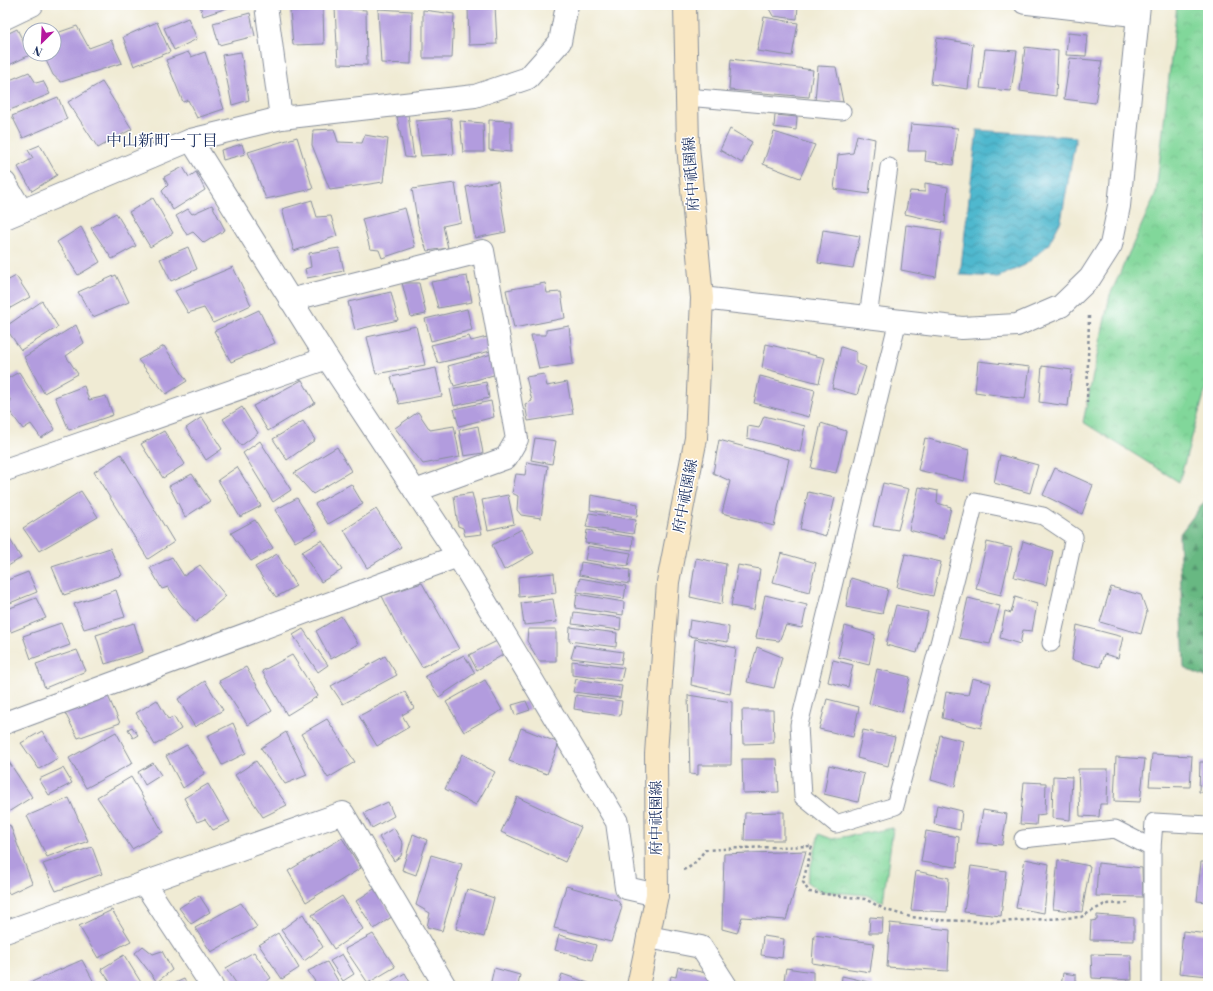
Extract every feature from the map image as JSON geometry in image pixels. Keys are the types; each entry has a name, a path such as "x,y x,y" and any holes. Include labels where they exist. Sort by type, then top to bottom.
{"main road":[{"name":"府中祇園線","path":"638,986 656,895 656,754 667,590 696,438 702,298 688,146 686,5"}],"street":[{"path":"5,18 32,5"},
{"path":"266,5 281,118"},
{"path":"5,183 13,214 191,140 281,118 475,96 528,78 560,42 567,5"},
{"path":"702,298 962,328 1017,325 1061,306 1090,278 1111,245 1119,206 1138,12"},
{"path":"191,140 327,358 458,556 617,822 626,888 656,895"},
{"path":"290,300 483,251 517,439 506,458 415,491"},
{"path":"5,470 327,358"},
{"path":"5,723 458,556"},
{"path":"5,932 343,813 445,986"},
{"path":"144,883 212,986"},
{"path":"648,936 701,947 726,986"}],"lane":[{"path":"1023,5 1138,12"},
{"path":"687,97 842,111"},
{"path":"868,317 889,167"},
{"path":"898,320 799,725 803,797 836,824 895,806 940,640 975,502 1043,516 1074,537 1051,643"},
{"path":"1152,986 1152,848 1154,822 1208,825"},
{"path":"1023,839 1115,829 1152,848"}],"path":[{"path":"1087,403 1089,316"},
{"path":"682,870 689,868 698,860 705,850 812,846 803,882 809,892 865,899 886,910 912,917 937,920 997,922 1074,918 1081,917 1105,904 1152,902"}],"green space":[{"path":"1177,5 1208,5 1208,381 1179,482 1083,422 1110,295 1156,193"},
{"path":"1208,497 1208,678 1184,668 1179,535"},
{"path":"893,828 883,902 866,895 819,891 807,882 819,834 832,839"}],"water":[{"path":"977,130 1076,137 1061,221 1048,245 1025,265 998,277 960,275"}],"building":[{"path":"200,5 236,5 203,16"},
{"path":"468,5 495,5 497,44 469,45"},
{"path":"767,5 798,5 797,19 773,16"},
{"path":"335,8 366,10 367,65 338,64"},
{"path":"323,9 324,44 293,45 290,11"},
{"path":"378,9 412,11 411,64 381,63"},
{"path":"423,10 454,14 452,58 423,58"},
{"path":"250,13 255,36 219,45 213,23"},
{"path":"764,17 798,23 792,56 757,51"},
{"path":"188,18 197,39 174,50 164,28"},
{"path":"157,22 170,52 134,66 123,37"},
{"path":"77,26 89,48 111,40 122,63 61,82 53,75 47,62 62,62 62,31"},
{"path":"17,29 22,39 22,59 5,67 5,35"},
{"path":"1068,33 1088,35 1086,56 1066,55"},
{"path":"937,38 973,44 968,89 931,84"},
{"path":"1025,47 1058,51 1056,96 1020,91"},
{"path":"985,49 1017,51 1011,91 980,88"},
{"path":"188,52 191,57 205,52 224,109 197,118 188,100 183,102 166,60"},
{"path":"241,52 249,100 232,105 222,55"},
{"path":"1070,58 1102,61 1095,103 1064,99"},
{"path":"731,59 813,70 809,97 729,90"},
{"path":"818,66 836,67 843,102 815,101"},
{"path":"29,72 36,83 43,81 50,94 5,112 5,82"},
{"path":"102,82 132,129 98,148 68,102"},
{"path":"58,97 67,119 23,138 12,116"},
{"path":"408,114 414,158 405,157 397,117"},
{"path":"775,115 797,117 796,130 774,127"},
{"path":"451,118 454,154 421,156 416,121"},
{"path":"489,120 511,121 511,152 489,150"},
{"path":"460,121 483,123 484,152 463,152"},
{"path":"911,124 958,128 953,165 925,161 926,151 908,151"},
{"path":"334,129 338,142 362,143 365,135 388,139 383,182 330,190 312,145 313,130"},
{"path":"730,129 752,142 742,163 720,150"},
{"path":"774,132 815,145 800,178 763,164"},
{"path":"857,135 875,139 869,194 834,189 838,155 853,153"},
{"path":"297,137 313,189 266,199 248,152"},
{"path":"242,144 245,154 223,160 221,150"},
{"path":"40,145 57,175 32,191 18,167 33,158 28,150"},
{"path":"183,167 189,177 196,172 205,190 173,210 162,191 168,185 164,177"},
{"path":"498,181 506,232 475,238 466,187"},
{"path":"455,183 461,222 443,226 448,248 427,251 418,225 412,189"},
{"path":"925,183 948,187 945,223 905,214 910,191 925,192"},
{"path":"153,198 173,233 150,247 129,212"},
{"path":"312,200 317,217 331,216 337,236 294,251 282,209"},
{"path":"212,205 225,230 204,243 193,232 187,235 176,216 188,209 192,214"},
{"path":"405,208 415,247 382,258 379,250 370,249 362,219"},
{"path":"116,213 136,246 112,259 91,228"},
{"path":"906,225 942,230 936,277 901,270"},
{"path":"81,227 100,262 78,275 57,242"},
{"path":"823,230 860,236 853,268 818,263"},
{"path":"188,247 197,269 171,281 160,259"},
{"path":"339,248 344,271 307,278 305,269 311,267 309,253"},
{"path":"233,267 251,305 213,323 204,308 188,313 175,291"},
{"path":"116,275 129,302 93,317 78,292"},
{"path":"16,276 30,297 5,311 5,282"},
{"path":"467,276 472,302 438,308 431,282"},
{"path":"402,283 419,283 426,314 411,317"},
{"path":"545,283 547,293 561,292 565,318 514,328 506,290"},
{"path":"391,292 398,320 355,330 348,302"},
{"path":"42,301 58,327 21,350 5,327"},
{"path":"467,309 472,330 431,341 425,319"},
{"path":"259,310 275,343 231,362 214,331"},
{"path":"76,325 84,343 66,356 78,374 44,393 24,357"},
{"path":"416,326 425,365 376,374 367,337"},
{"path":"569,326 573,364 539,369 531,335 546,335 546,330"},
{"path":"469,336 471,341 487,337 491,351 438,363 431,345"},
{"path":"766,344 825,358 819,383 762,368"},
{"path":"164,346 187,381 166,394 138,360"},
{"path":"841,347 856,352 856,363 866,367 857,395 832,388"},
{"path":"492,354 497,374 454,386 448,366"},
{"path":"978,361 1030,367 1025,399 975,392"},
{"path":"1042,366 1072,370 1068,406 1039,402"},
{"path":"436,368 442,396 399,404 391,377"},
{"path":"19,372 55,429 41,438 31,424 23,429 5,405 11,401 5,391 5,380"},
{"path":"544,374 547,386 567,382 573,414 528,421 525,404 532,401 526,377"},
{"path":"760,376 815,390 809,417 754,403"},
{"path":"302,380 315,403 268,431 253,406"},
{"path":"486,382 489,398 454,406 450,389"},
{"path":"84,386 89,400 106,396 113,415 69,430 55,397"},
{"path":"491,401 494,417 459,426 454,409"},
{"path":"242,407 258,433 241,446 223,419"},
{"path":"418,412 430,430 454,426 460,457 423,464 395,428"},
{"path":"764,416 805,426 800,452 747,438 748,426 759,428"},
{"path":"202,417 222,449 206,460 186,428"},
{"path":"303,421 315,440 287,460 273,439"},
{"path":"821,423 846,431 836,473 811,468"},
{"path":"478,426 483,453 464,456 459,430"},
{"path":"164,431 185,464 163,478 141,444"},
{"path":"535,438 556,441 552,464 531,460"},
{"path":"925,438 969,450 964,481 918,470"},
{"path":"719,440 789,459 774,526 722,513 730,481 713,473"},
{"path":"260,441 291,490 273,502 243,453"},
{"path":"337,447 351,471 313,494 294,473"},
{"path":"121,454 174,542 148,559 94,472"},
{"path":"1000,455 1038,465 1030,493 994,483"},
{"path":"527,462 548,466 541,518 521,515 517,510 518,496 512,493 516,474 525,475"},
{"path":"237,467 261,506 240,517 218,480"},
{"path":"1055,468 1093,485 1082,514 1043,495"},
{"path":"192,474 210,501 185,517 169,486"},
{"path":"883,483 909,489 898,530 873,526"},
{"path":"351,484 363,504 328,524 315,504"},
{"path":"919,487 938,491 937,503 951,507 944,539 909,530"},
{"path":"81,491 98,517 39,551 23,528"},
{"path":"808,492 835,498 826,536 800,529"},
{"path":"472,493 482,534 465,536 463,528 458,526 454,496"},
{"path":"508,495 514,524 488,530 482,500"},
{"path":"591,495 638,504 637,517 590,510"},
{"path":"297,498 317,530 295,542 275,510"},
{"path":"376,509 401,547 367,568 344,530"},
{"path":"589,513 636,520 633,534 586,527"},
{"path":"255,520 273,548 251,561 231,533"},
{"path":"522,529 534,553 504,570 492,545"},
{"path":"587,530 633,537 632,550 585,543"},
{"path":"5,531 21,558 5,568"},
{"path":"322,540 342,570 321,582 302,552"},
{"path":"1023,541 1053,551 1046,585 1014,577"},
{"path":"987,542 1012,548 1001,595 976,589"},
{"path":"588,546 631,553 628,566 585,560"},
{"path":"110,548 122,575 64,595 52,567"},
{"path":"781,553 816,563 809,592 773,582"},
{"path":"277,554 296,586 276,597 255,567"},
{"path":"905,554 941,562 933,596 897,587"},
{"path":"172,557 184,576 200,565 226,596 196,622 180,604 168,587 162,589 150,568"},
{"path":"696,558 726,564 722,604 690,597"},
{"path":"581,562 630,570 629,584 579,575"},
{"path":"738,565 760,569 754,610 731,606"},
{"path":"28,572 37,592 5,605 5,581"},
{"path":"554,573 556,593 519,597 518,577"},
{"path":"580,578 626,586 624,599 577,592"},
{"path":"851,578 888,589 882,614 846,607"},
{"path":"422,583 459,649 422,667 397,626 382,596"},
{"path":"1111,587 1141,595 1147,612 1141,634 1100,622"},
{"path":"116,590 125,617 84,629 74,604"},
{"path":"577,594 624,602 623,615 575,608"},
{"path":"765,595 807,605 802,628 786,625 779,641 756,638"},
{"path":"1015,597 1037,604 1032,631 1023,630 1020,644 1000,638 1005,611 1011,613"},
{"path":"36,598 46,618 11,632 5,617 5,610"},
{"path":"968,598 1000,606 990,644 959,638"},
{"path":"553,599 557,622 524,625 521,603"},
{"path":"896,605 928,612 917,653 886,645"},
{"path":"574,612 621,618 620,630 572,624"},
{"path":"341,616 358,644 331,659 316,631"},
{"path":"690,620 729,627 728,642 688,636"},
{"path":"61,623 70,645 31,659 23,636"},
{"path":"134,623 143,652 105,664 96,635"},
{"path":"1077,625 1123,637 1118,658 1104,654 1100,667 1072,660"},
{"path":"845,626 875,635 869,665 838,657"},
{"path":"570,627 617,633 616,647 569,641"},
{"path":"303,629 328,665 318,672 293,635"},
{"path":"528,629 556,629 556,661 539,661 527,641"},
{"path":"695,639 736,648 730,694 691,685"},
{"path":"499,640 506,653 477,670 469,655"},
{"path":"575,645 623,652 621,664 571,658"},
{"path":"757,647 782,657 774,688 747,682"},
{"path":"77,650 86,671 45,688 36,664"},
{"path":"292,655 318,696 287,715 262,671"},
{"path":"464,655 475,673 439,697 425,676"},
{"path":"385,656 397,675 343,704 331,686"},
{"path":"833,660 853,665 848,687 828,682"},
{"path":"572,661 624,668 621,681 572,675"},
{"path":"246,667 272,711 248,725 219,681"},
{"path":"877,669 910,677 902,712 869,703"},
{"path":"972,678 991,683 981,728 942,718 946,692 968,695"},
{"path":"576,679 622,686 620,698 573,692"},
{"path":"485,680 502,710 464,732 446,702"},
{"path":"205,681 223,710 195,727 178,699"},
{"path":"405,692 414,708 402,715 409,727 377,746 359,716"},
{"path":"576,695 622,701 620,716 574,709"},
{"path":"688,695 732,702 731,765 698,765 698,775 690,774"},
{"path":"108,696 120,723 78,738 65,713"},
{"path":"827,699 859,707 853,737 819,729"},
{"path":"157,700 168,719 174,717 181,729 155,745 136,713"},
{"path":"526,701 530,710 515,715 512,705"},
{"path":"742,710 773,710 774,743 743,744"},
{"path":"327,719 355,762 328,778 301,734"},
{"path":"233,723 246,753 222,765 207,736"},
{"path":"132,727 138,735 133,738 128,729"},
{"path":"521,728 559,743 547,774 509,761"},
{"path":"863,730 895,737 888,766 857,758"},
{"path":"42,731 58,758 39,769 21,743"},
{"path":"116,732 133,763 86,788 69,758"},
{"path":"286,732 307,775 285,784 261,748"},
{"path":"940,735 963,741 955,787 931,780"},
{"path":"187,745 205,773 183,788 166,756"},
{"path":"462,754 495,772 476,805 445,789"},
{"path":"1152,754 1192,756 1190,787 1149,786"},
{"path":"5,756 32,797 5,814"},
{"path":"1116,757 1145,759 1140,802 1114,801"},
{"path":"742,759 777,759 779,792 743,793"},
{"path":"256,761 287,805 263,817 235,775"},
{"path":"1200,762 1208,762 1208,792 1199,792"},
{"path":"153,763 161,775 145,785 138,772"},
{"path":"829,765 864,774 858,802 824,794"},
{"path":"63,768 72,783 49,795 39,779"},
{"path":"1078,769 1108,769 1107,804 1100,804 1099,817 1080,816"},
{"path":"1053,776 1072,777 1070,820 1052,818"},
{"path":"131,777 163,832 132,849 97,797"},
{"path":"1024,782 1046,783 1045,814 1037,815 1036,825 1020,824"},
{"path":"208,784 230,822 213,830 205,819 197,822 184,798"},
{"path":"517,797 581,827 565,862 501,832"},
{"path":"69,798 88,841 47,857 27,816"},
{"path":"388,802 394,816 372,828 364,813"},
{"path":"937,805 962,811 960,830 934,824"},
{"path":"983,810 1007,814 1002,845 977,843"},
{"path":"784,812 784,840 744,840 745,813"},
{"path":"10,825 32,883 9,894 5,885 5,827"},
{"path":"394,828 403,844 401,856 394,861 379,837"},
{"path":"926,831 959,837 957,867 921,862"},
{"path":"413,834 427,840 416,875 402,870"},
{"path":"342,838 361,868 306,902 288,871"},
{"path":"92,847 102,874 56,891 43,864"},
{"path":"806,851 786,920 742,917 737,933 722,929 724,854"},
{"path":"431,855 462,864 442,931 427,927 430,913 416,905"},
{"path":"1025,859 1049,864 1044,913 1016,908"},
{"path":"1058,860 1090,866 1082,912 1053,909"},
{"path":"1201,862 1208,862 1208,902 1197,901"},
{"path":"1098,863 1142,868 1143,897 1096,896"},
{"path":"971,866 1006,871 1001,916 964,912"},
{"path":"916,871 949,878 947,912 911,910"},
{"path":"566,886 617,900 622,907 611,942 554,928"},
{"path":"374,889 393,916 374,929 356,901"},
{"path":"467,889 494,898 484,937 456,929"},
{"path":"199,895 210,912 191,924 179,908"},
{"path":"342,896 363,929 334,949 312,915"},
{"path":"241,903 257,927 211,952 195,928"},
{"path":"112,910 131,941 98,958 79,926"},
{"path":"303,914 323,947 304,961 281,930"},
{"path":"1097,915 1134,918 1134,941 1090,940 1091,921 1097,920"},
{"path":"870,917 883,918 882,933 869,933"},
{"path":"890,923 950,930 948,971 887,967"},
{"path":"1183,931 1208,934 1208,976 1179,973"},
{"path":"278,933 299,968 282,979 259,945"},
{"path":"373,934 395,967 368,983 345,949"},
{"path":"559,935 596,945 592,960 555,950"},
{"path":"814,935 874,943 870,972 812,963"},
{"path":"763,936 784,939 782,958 761,955"},
{"path":"143,946 153,954 162,951 172,970 157,982 135,953"},
{"path":"254,952 271,978 260,986 238,986 226,968"},
{"path":"342,954 354,974 343,981 330,961"},
{"path":"1091,954 1131,955 1132,980 1092,978"},
{"path":"124,955 142,984 138,986 113,986 101,969"},
{"path":"82,960 96,986 28,986 27,984"},
{"path":"327,962 341,986 318,986 308,971"},
{"path":"678,967 715,975 712,986 669,986 671,976 676,977"},
{"path":"494,968 520,975 518,986 490,986"},
{"path":"786,968 813,972 813,986 783,986"},
{"path":"405,973 412,986 383,986"},
{"path":"1063,973 1076,975 1076,986 1061,986"},
{"path":"562,974 597,986 558,986"},
{"path":"842,976 873,983 873,986 841,986"},
{"path":"184,979 188,986 169,986"}],"district":[{"name":"中山新町一丁目","path":"162,140"}]}
